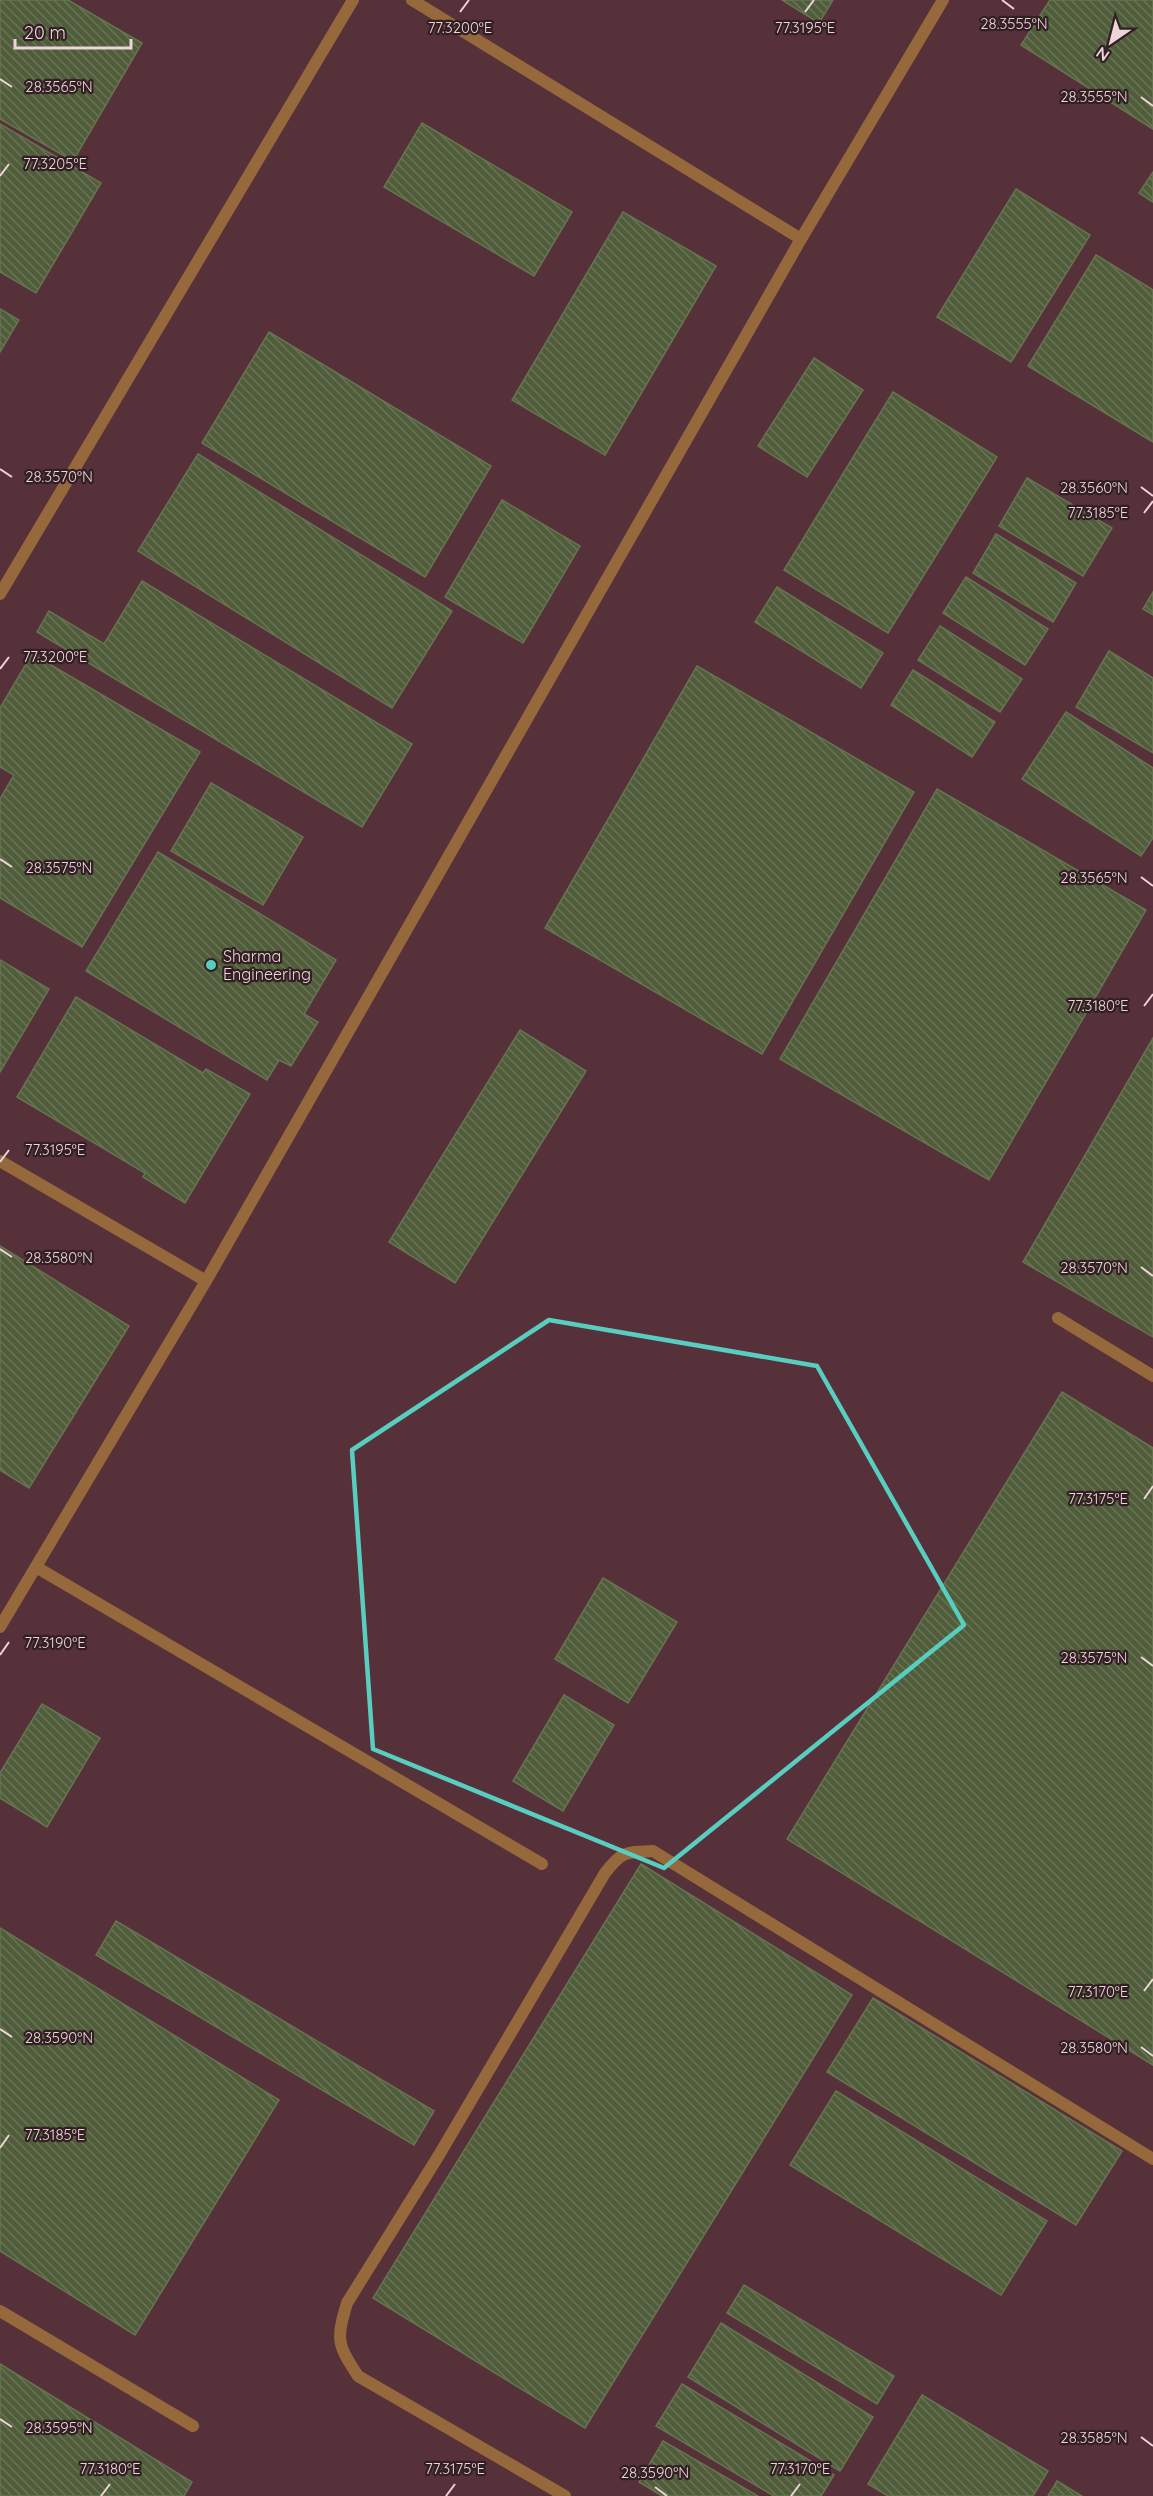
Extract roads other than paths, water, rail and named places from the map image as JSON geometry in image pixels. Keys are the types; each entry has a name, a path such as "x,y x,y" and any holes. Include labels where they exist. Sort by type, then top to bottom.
{"lane":[{"path":"0,594 353,0"},
{"path":"412,0 801,239"},
{"path":"0,1627 206,1281 801,239 943,0"},
{"path":"0,1161 206,1281"},
{"path":"1058,1318 1153,1376"},
{"path":"36,1567 542,1864"},
{"path":"565,2496 358,2376 341,2350 340,2327 347,2303 439,2155 605,1873 615,1860 627,1852 653,1851 1153,2159"},
{"path":"0,2311 193,2426"}],"place":[{"name":"Sharma Engineering","path":"211,965"}]}
